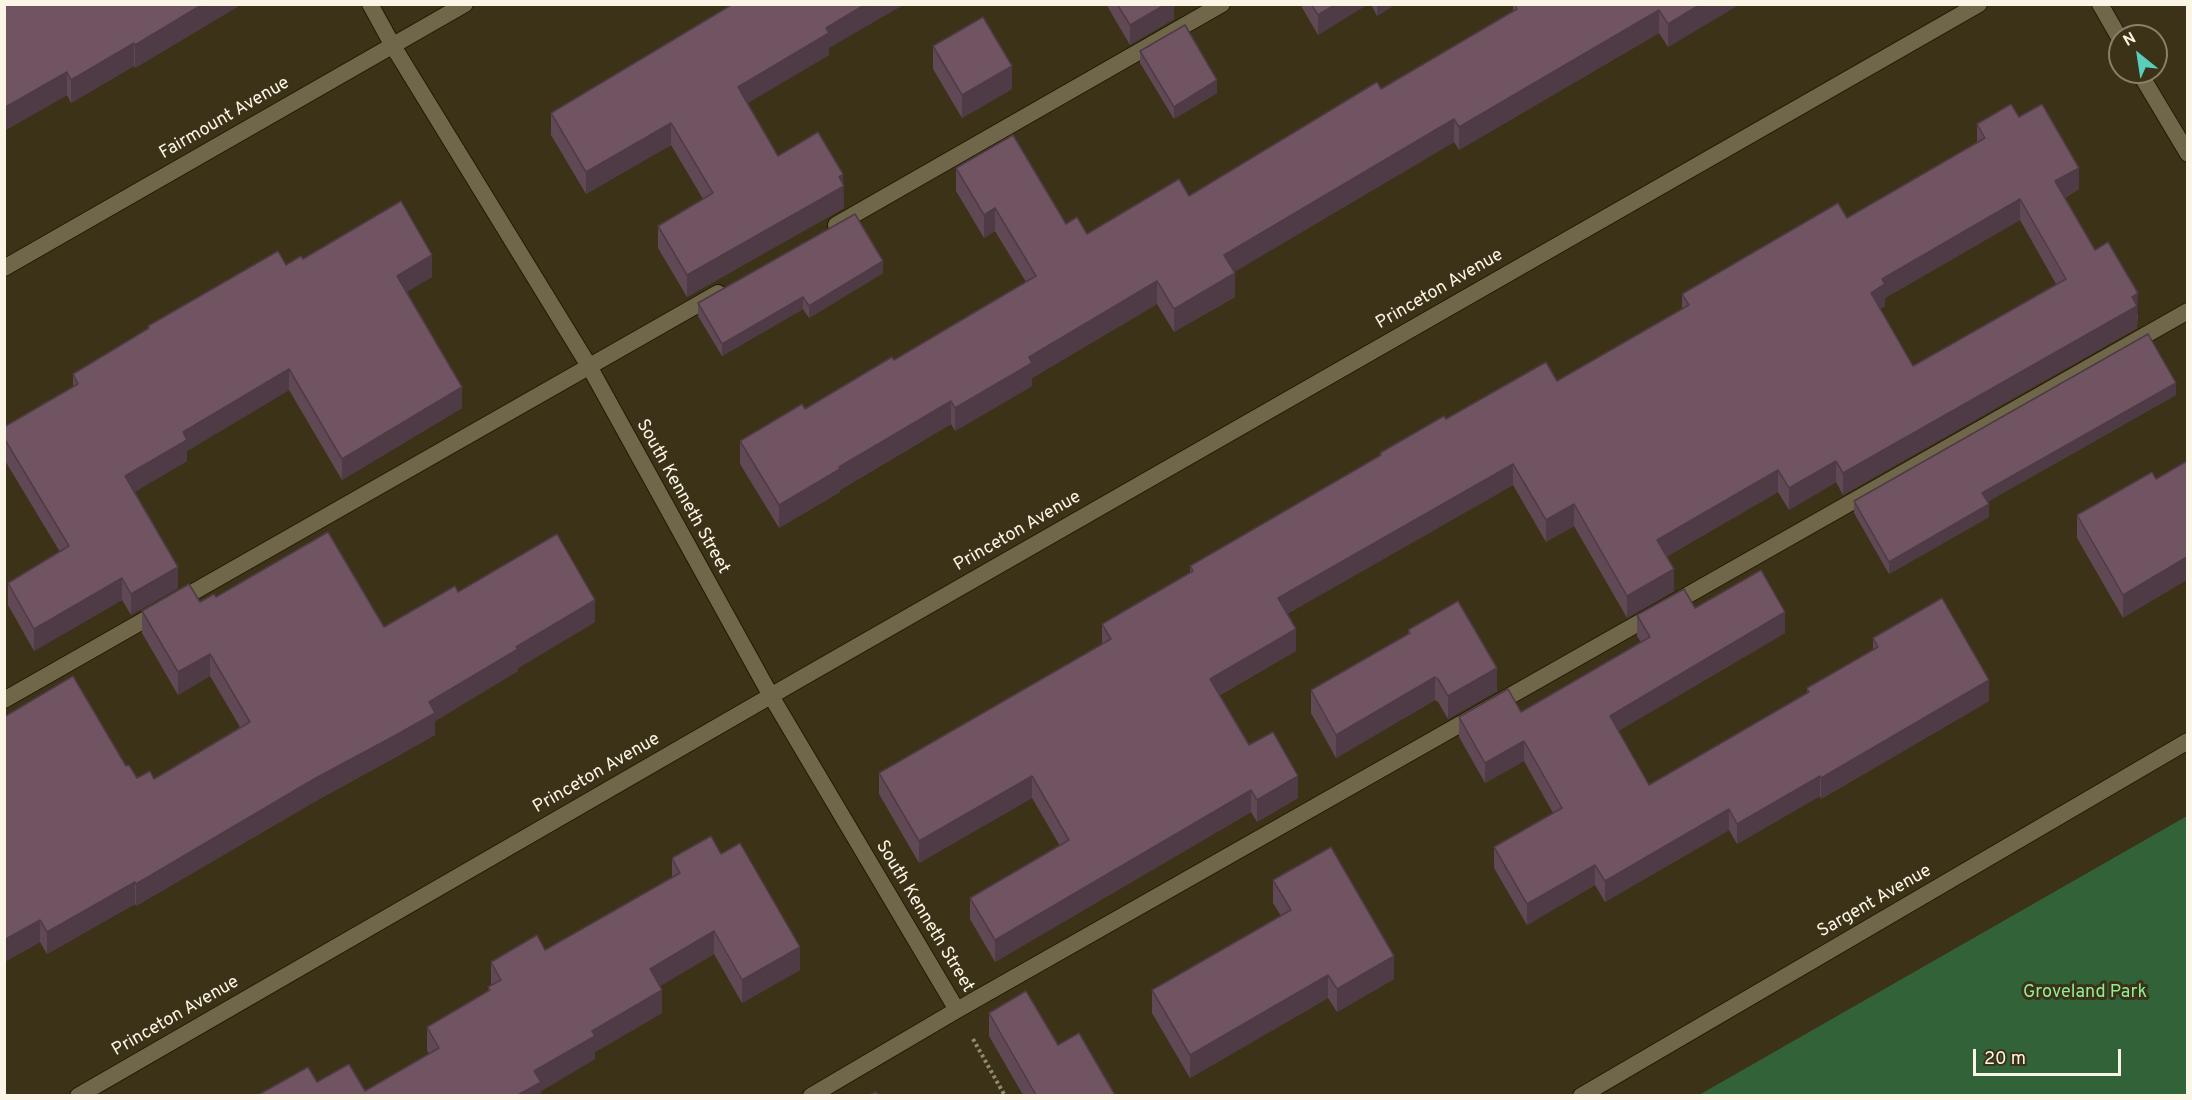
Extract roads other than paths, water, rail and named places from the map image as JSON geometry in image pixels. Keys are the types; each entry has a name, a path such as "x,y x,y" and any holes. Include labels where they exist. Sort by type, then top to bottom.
{"street":[{"name":"South Kenneth Street","path":"370,4 393,46 589,366 771,696 957,1010"},
{"name":"Fairmount Avenue","path":"4,268 465,4"},
{"path":"827,230 1222,4"},
{"name":"Princeton Avenue","path":"78,1095 1979,4"},
{"path":"2100,4 2111,24"},
{"path":"2146,84 2187,154"},
{"path":"4,700 734,284"},
{"path":"810,1095 2187,311"},
{"name":"Sargent Avenue","path":"1581,1095 2187,741"}],"park label":[{"name":"Groveland Park","path":"2085,993"}]}
